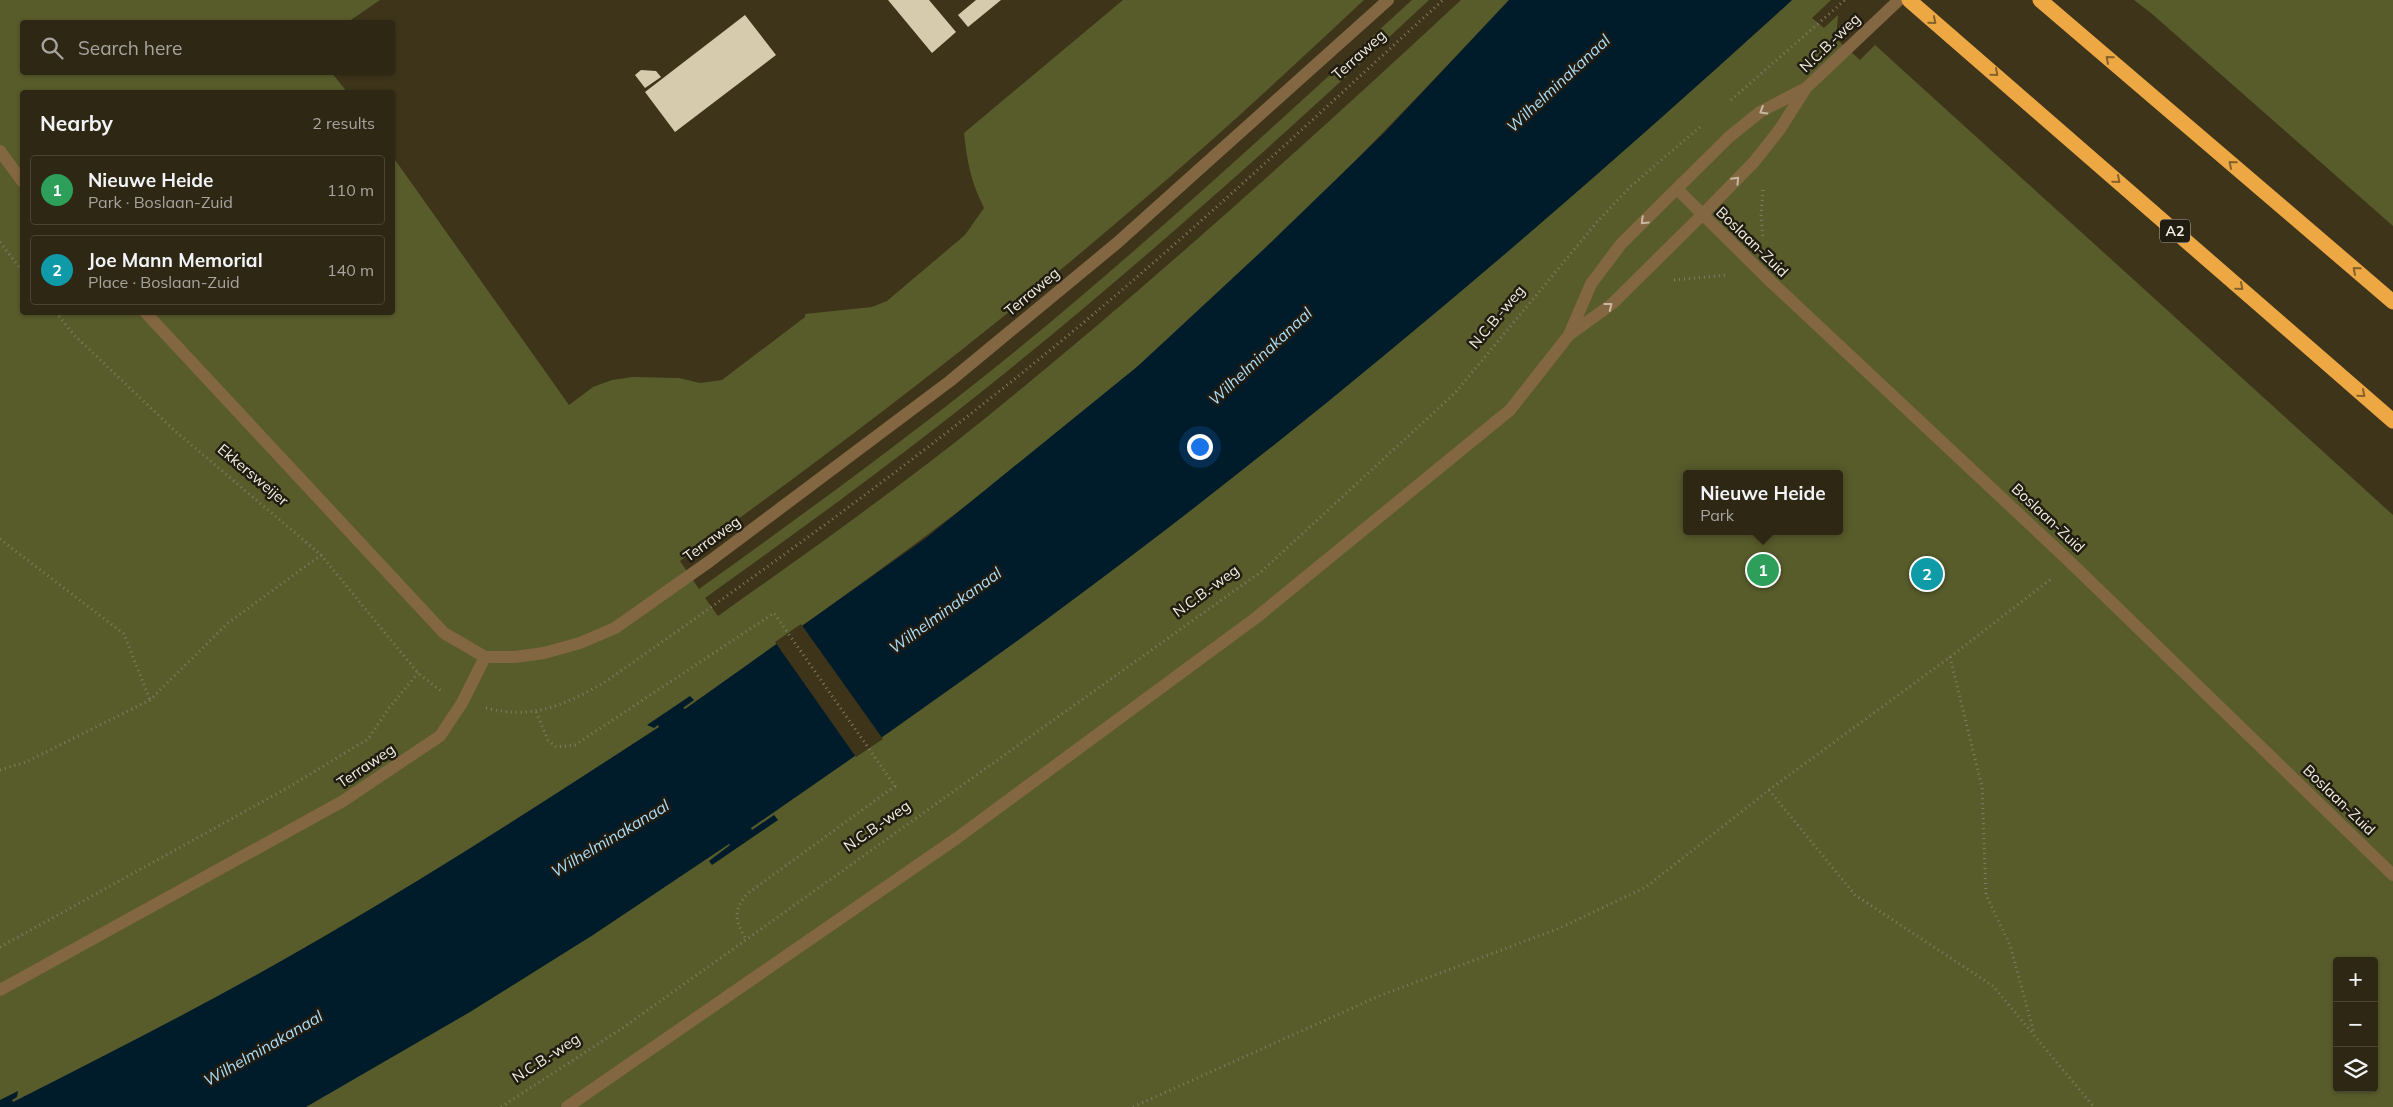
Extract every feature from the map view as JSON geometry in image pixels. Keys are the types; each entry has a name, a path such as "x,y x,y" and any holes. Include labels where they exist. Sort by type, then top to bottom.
{"highway":[{"name":"A2","path":"1909,0 2393,421"},
{"path":"2040,0 2393,302"}],"street":[{"name":"Terraweg","path":"0,990 343,801 440,736 462,702 485,657 514,657 544,653 580,643 614,628 710,561 950,381 1117,243 1388,0"},
{"name":"N.C.B.-weg","path":"1569,335 1612,304 1701,216 1770,142 1806,88 1898,0"},
{"name":"N.C.B.-weg","path":"567,1107 957,838 1256,617 1510,410 1569,335 1591,284 1621,244 1744,124 1760,112 1806,88"},
{"path":"0,151 20,178"},
{"name":"Boslaan-Zuid","path":"1677,189 1701,216 2068,560 2393,875"},
{"name":"Ekkersweijer","path":"148,315 444,633 485,657"}],"path":[{"name":"Terraweg","path":"746,939 740,930 736,918 737,908 752,889 895,786 774,613 582,741 567,747 556,747 548,740 536,712 570,701 605,682 803,542 928,448 1054,346 1213,210 1443,0"},
{"name":"N.C.B.-weg","path":"1726,104 1845,0"},
{"name":"N.C.B.-weg","path":"500,1107 624,1027 1262,571 1455,393 1597,222 1630,187 1704,124"},
{"path":"0,242 20,268"},
{"name":"Ekkersweijer","path":"58,315 73,334 174,430 321,554 418,673"},
{"path":"0,539 124,634 150,700"},
{"path":"0,770 26,762 150,700 228,623 321,554"},
{"path":"1133,1107 1379,996 1560,928 1646,888 1769,790 1950,658 2049,581 2068,560"},
{"path":"1950,658 1982,787 1986,895 2010,945 2035,1036"},
{"name":"Terraweg","path":"0,948 289,787 368,739 389,708 418,673"},
{"path":"1769,790 1855,895 1993,986 2094,1107"}],"green space":[{"path":"0,0 380,0 351,20 20,20 20,75 334,75 345,90 20,90 20,315 395,315 395,160 569,405 593,387 612,380 633,377 679,378 700,383 722,380 805,317 805,314 872,307 887,301 965,235 984,208 970,172 964,133 1123,0 1364,0 1194,156 1025,299 912,389 680,561 699,589 935,415 1027,342 1244,154 1412,0 1429,0 1211,199 1099,295 951,416 705,598 718,616 895,488 1019,391 1211,227 1461,0 1509,0 1328,188 1186,324 1137,367 1091,407 996,483 750,663 913,715 1166,529 1352,381 1575,193 1792,0 1831,0 1812,18 1824,28 1838,15 1837,29 1833,36 1860,60 1875,45 2393,515 2393,1107 0,1107"},
{"path":"2134,0 2393,0 2393,226 2151,13"}],"water":[{"name":"Wilhelminakanaal","path":"1509,0 1792,0 1531,232 1353,381 1262,454 1171,526 1038,626 916,714 751,828 752,830 774,815 778,820 712,865 709,861 729,844 593,935 470,1012 306,1107 0,1107 0,1100 18,1091 17,1097 12,1100 13,1102 170,1022 366,912 534,808 659,727 658,725 654,728 647,725 690,696 694,700 683,708 685,709 926,538 1138,366 1264,249 1384,133"}],"pier":[{"path":"801,624 883,739 856,757 775,642"}],"building":[{"path":"888,0 929,0 956,32 932,53"},
{"path":"976,0 1001,0 968,27 958,15"},
{"path":"745,15 776,55 675,132 645,92"},
{"path":"641,70 656,71 661,77 645,88 635,75"}],"place":[{"name":"Nieuwe Heide","path":"1763,570"},
{"name":"Joe Mann Memorial","path":"1927,574"}]}
